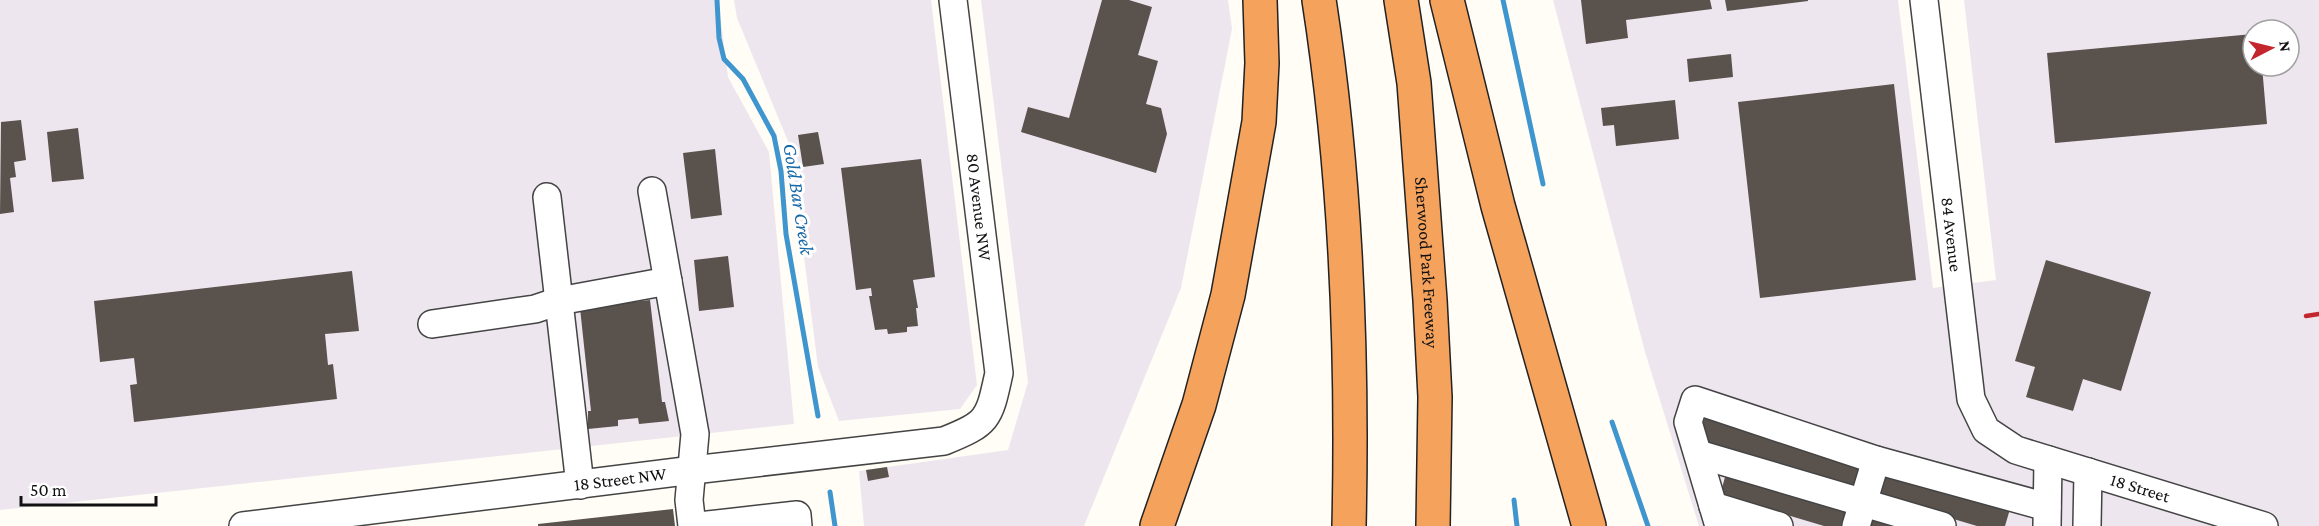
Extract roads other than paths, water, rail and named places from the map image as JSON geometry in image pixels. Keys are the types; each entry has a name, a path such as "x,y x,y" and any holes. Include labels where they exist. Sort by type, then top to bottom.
{"highway":[{"path":"1157,526 1199,405 1228,295 1259,122 1262,63 1260,0"},
{"path":"1319,0 1337,162 1348,307 1351,424 1349,526"},
{"name":"Sherwood Park Freeway","path":"1401,0 1414,83 1430,300 1435,397 1433,526"},
{"path":"1447,0 1498,206 1589,526"}],"street":[{"name":"80 Avenue NW","path":"953,0 999,373 990,414"},
{"name":"84 Avenue","path":"1924,0 1971,399 1986,430 2016,450"},
{"path":"652,191 695,434 689,500 693,526"},
{"path":"547,197 580,485"},
{"path":"432,324 535,309 558,301 668,280"},
{"path":"1779,526 1716,516 1688,422 1695,400 2047,516 2048,460"},
{"name":"18 Street NW","path":"243,526 944,441 968,432 990,414"},
{"name":"18 Street","path":"2016,450 2264,526"},
{"path":"1698,454 1859,515 1941,526"},
{"path":"1859,515 1876,460"},
{"path":"2088,472 2089,526"},
{"path":"699,526 797,515 798,526"}],"waterway":[{"name":"Gold Bar Creek","path":"717,0 719,38 724,59 743,79 774,136 781,171 786,234 818,416"},
{"path":"1503,0 1543,184"},
{"path":"1612,422 1648,526"},
{"name":"Gold Bar Creek","path":"830,492 835,526"},
{"path":"1514,500 1517,526"}],"railway":[{"path":"2306,316 2319,314"}]}
